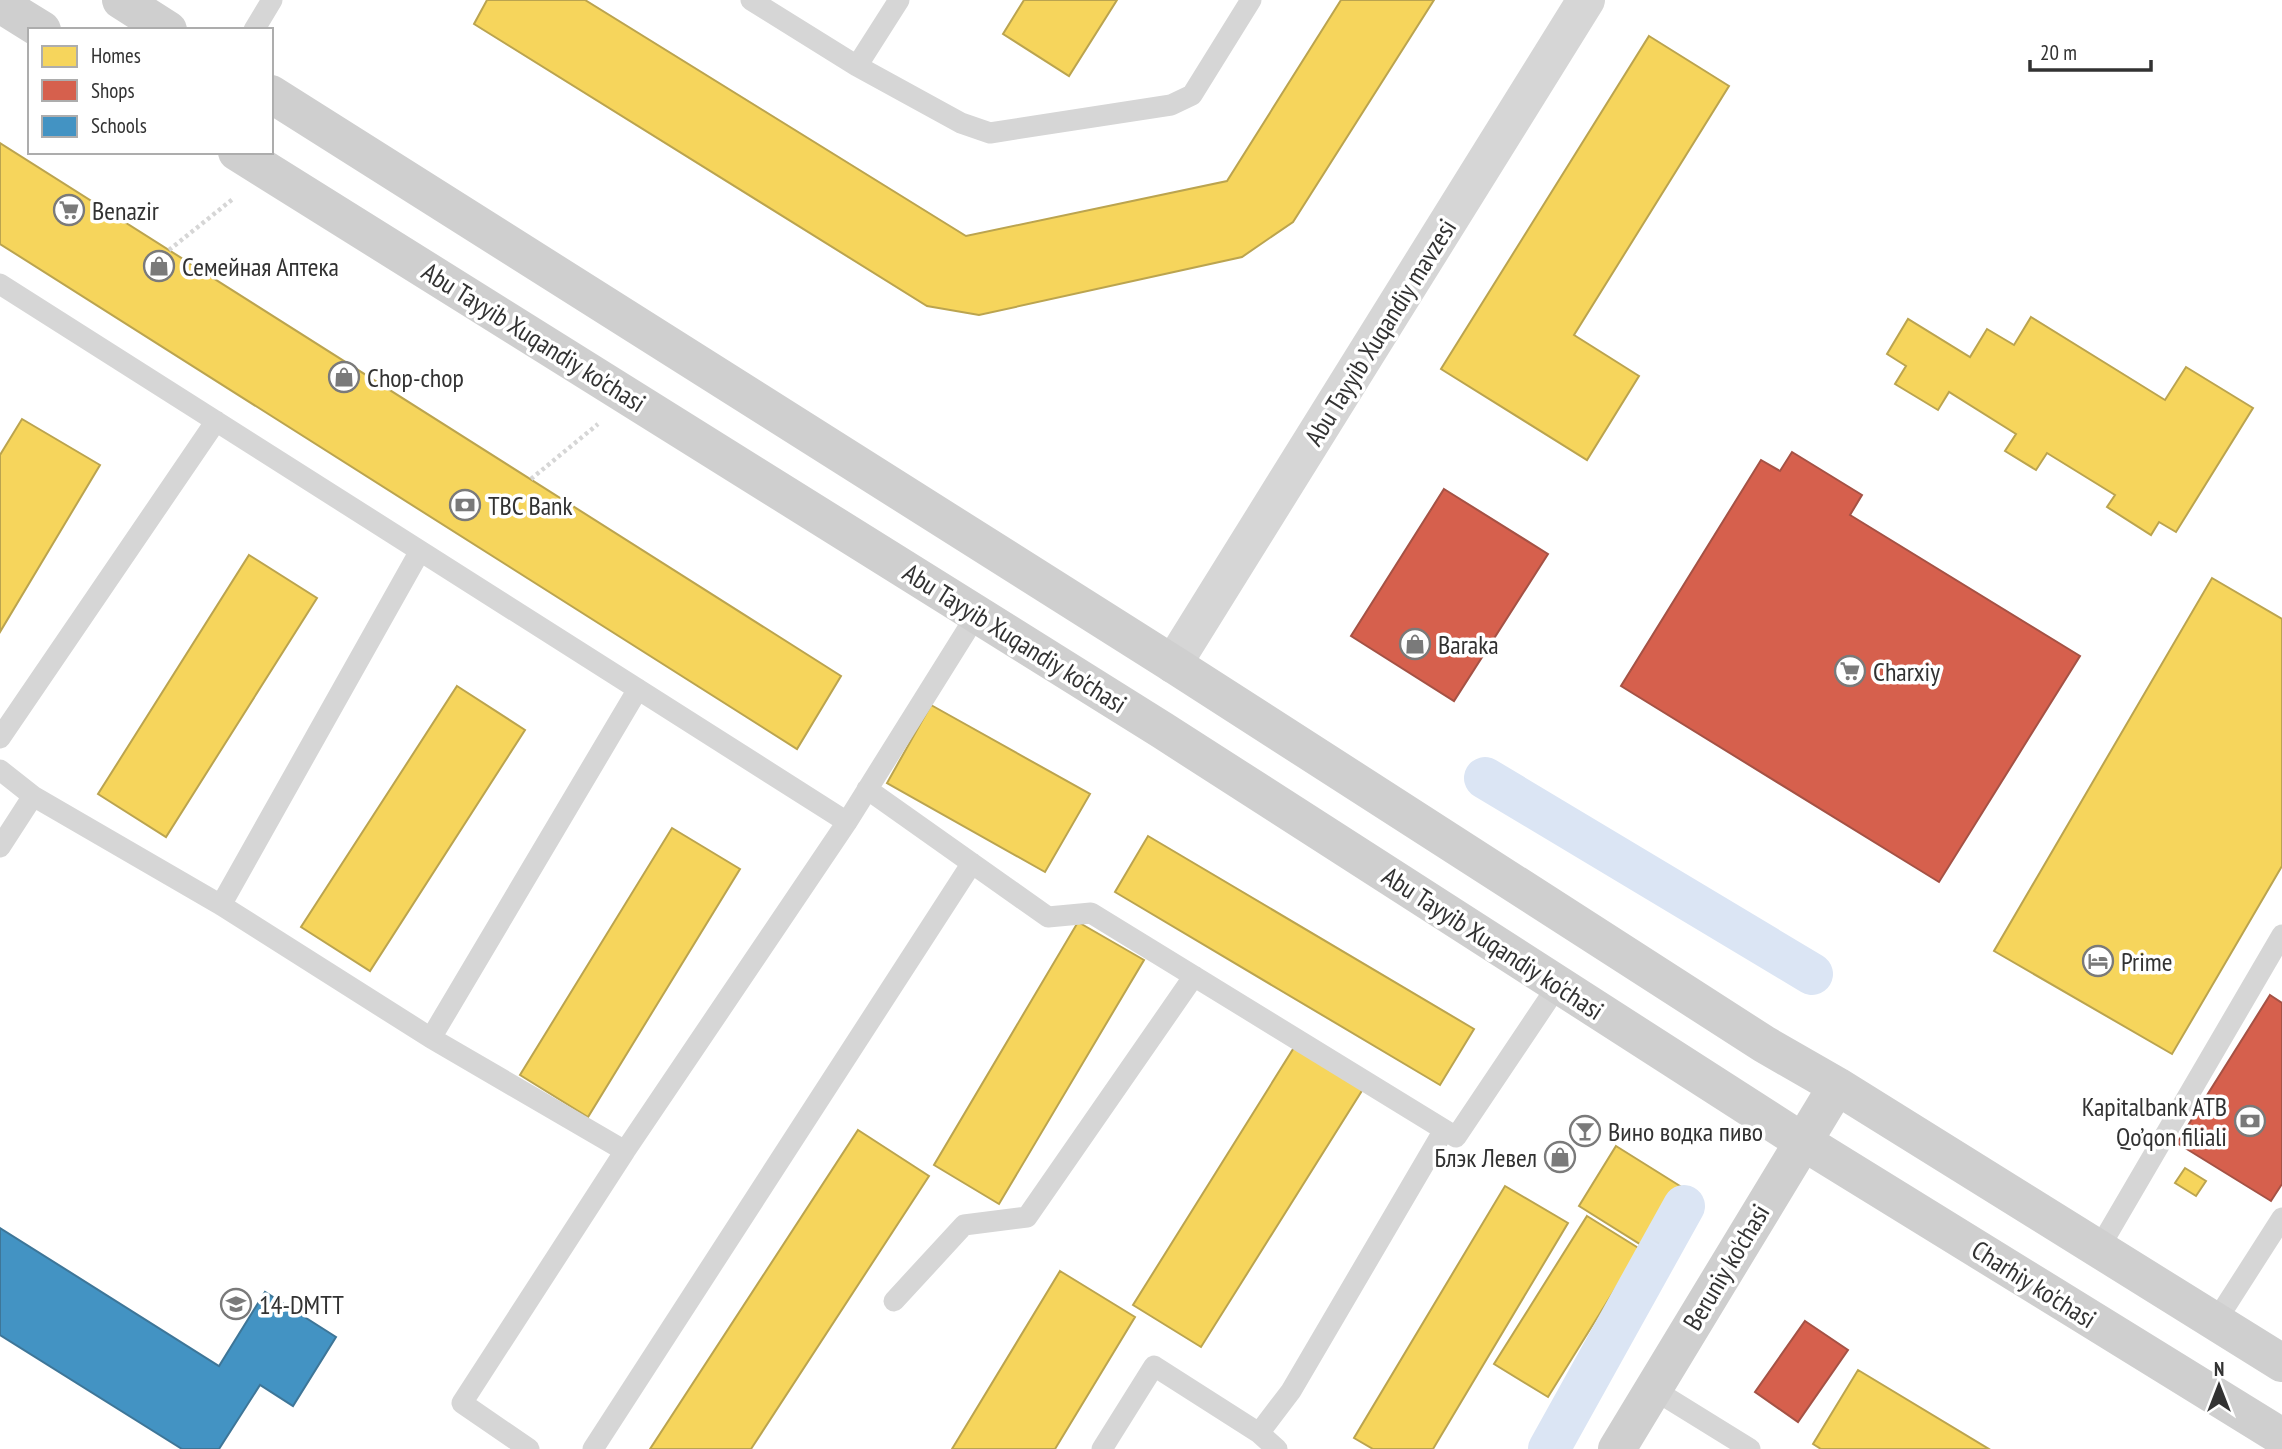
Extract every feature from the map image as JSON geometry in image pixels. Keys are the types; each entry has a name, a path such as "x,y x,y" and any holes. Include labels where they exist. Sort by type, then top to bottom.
{"main road":[{"path":"121,0 165,28"},
{"path":"0,4 39,28"},
{"path":"273,95 1174,664 1764,1044 1837,1086 2282,1363"},
{"name":"Abu Tayyib Xuqandiy ko'chasi","path":"240,154 1174,737 1794,1136"},
{"name":"Beruniy ko'chasi","path":"1617,1449 1794,1136 1837,1086"},
{"name":"Charhiy ko'chasi","path":"1794,1136 2282,1437"}],"street":[{"name":"Abu Tayyib Xuqandiy mavzesi","path":"1174,664 1586,0"}],"lane":[{"path":"255,28 272,0"},
{"path":"751,0 857,66 961,123 990,133 1171,105 1192,95 1251,0"},
{"path":"857,66 899,0"},
{"path":"0,285 847,822"},
{"path":"0,738 216,421"},
{"path":"221,905 420,551"},
{"path":"529,1449 462,1403 625,1151 847,822 976,614"},
{"path":"430,1038 638,689"},
{"path":"0,771 33,796 221,905 430,1038 625,1151"},
{"path":"867,789 1048,917 1091,913 1456,1138 1558,985"},
{"path":"0,847 33,796"},
{"path":"593,1449 972,863"},
{"path":"2098,1250 2282,935"},
{"path":"894,1301 964,1225 1027,1217 1194,976"},
{"path":"1259,1433 1291,1391 1444,1130"},
{"path":"2216,1321 2282,1218"},
{"path":"1102,1449 1154,1366 1259,1433 1277,1449"},
{"path":"1653,1389 1750,1449"}],"path":[{"path":"169,250 237,195"},
{"path":"531,479 599,423"}],"building: Homes":[{"path":"487,0 585,0 966,236 1227,181 1341,0 1434,0 1293,222 1242,257 979,315 927,306 474,24"},
{"path":"1024,0 1117,0 1069,76 1003,34"},
{"path":"1649,36 1729,86 1574,335 1639,376 1587,460 1441,369"},
{"path":"0,143 841,676 797,749 0,244"},
{"path":"2031,317 2165,400 2186,367 2253,408 2176,532 2159,522 2151,535 2107,507 2115,495 2047,453 2036,470 2005,451 2016,434 1949,392 1938,410 1895,384 1906,366 1887,354 1908,319 1970,357 1987,329 2014,345"},
{"path":"22,419 100,465 0,632 0,455"},
{"path":"249,555 317,598 166,837 98,794"},
{"path":"2212,578 2282,619 2282,866 2172,1054 1994,951"},
{"path":"457,686 525,730 370,971 301,927"},
{"path":"931,705 1090,794 1045,872 887,783"},
{"path":"672,828 740,869 588,1117 520,1075"},
{"path":"1148,836 1474,1029 1440,1085 1115,892"},
{"path":"1078,922 1144,960 999,1204 934,1165"},
{"path":"1295,1046 1363,1089 1201,1347 1133,1305"},
{"path":"858,1130 929,1176 751,1449 650,1449"},
{"path":"1616,1146 1688,1191 1651,1251 1579,1206"},
{"path":"2185,1168 2206,1181 2196,1196 2175,1183"},
{"path":"1505,1186 1568,1223 1433,1449 1373,1449 1354,1438"},
{"path":"1587,1216 1640,1249 1548,1397 1494,1364"},
{"path":"1060,1271 1135,1317 1055,1449 952,1449"},
{"path":"1858,1370 1989,1449 1821,1449 1813,1444"}],"building: Shops":[{"name":"Charxiy","path":"1792,452 1862,495 1850,515 2080,656 1939,882 1621,686 1761,460 1780,471"},
{"path":"1444,489 1548,554 1454,701 1351,636"},
{"path":"2270,995 2282,1003 2282,1184 2271,1201 2177,1143"},
{"path":"1805,1321 1848,1350 1798,1422 1755,1392"}],"building: Schools":[{"path":"0,1228 219,1366 265,1292 336,1337 293,1406 260,1385 219,1449 182,1449 0,1335"}],"waterway":[{"path":"1485,778 1812,974"},
{"path":"1549,1449 1684,1206"}],"place":[{"name":"Benazir","path":"69,210"},
{"name":"Семейная Аптека","path":"159,266"},
{"name":"Chop-chop","path":"344,377"},
{"name":"TBC Bank","path":"465,505"},
{"name":"Baraka","path":"1415,644"},
{"name":"Charxiy","path":"1850,671"},
{"name":"Prime","path":"2098,961"},
{"name":"Kapitalbank ATB Qo’qon filiali","path":"2250,1121"},
{"name":"Вино водка пиво","path":"1585,1131"},
{"name":"Блэк Левел","path":"1560,1157"},
{"name":"14-DMTT","path":"236,1304"}]}
